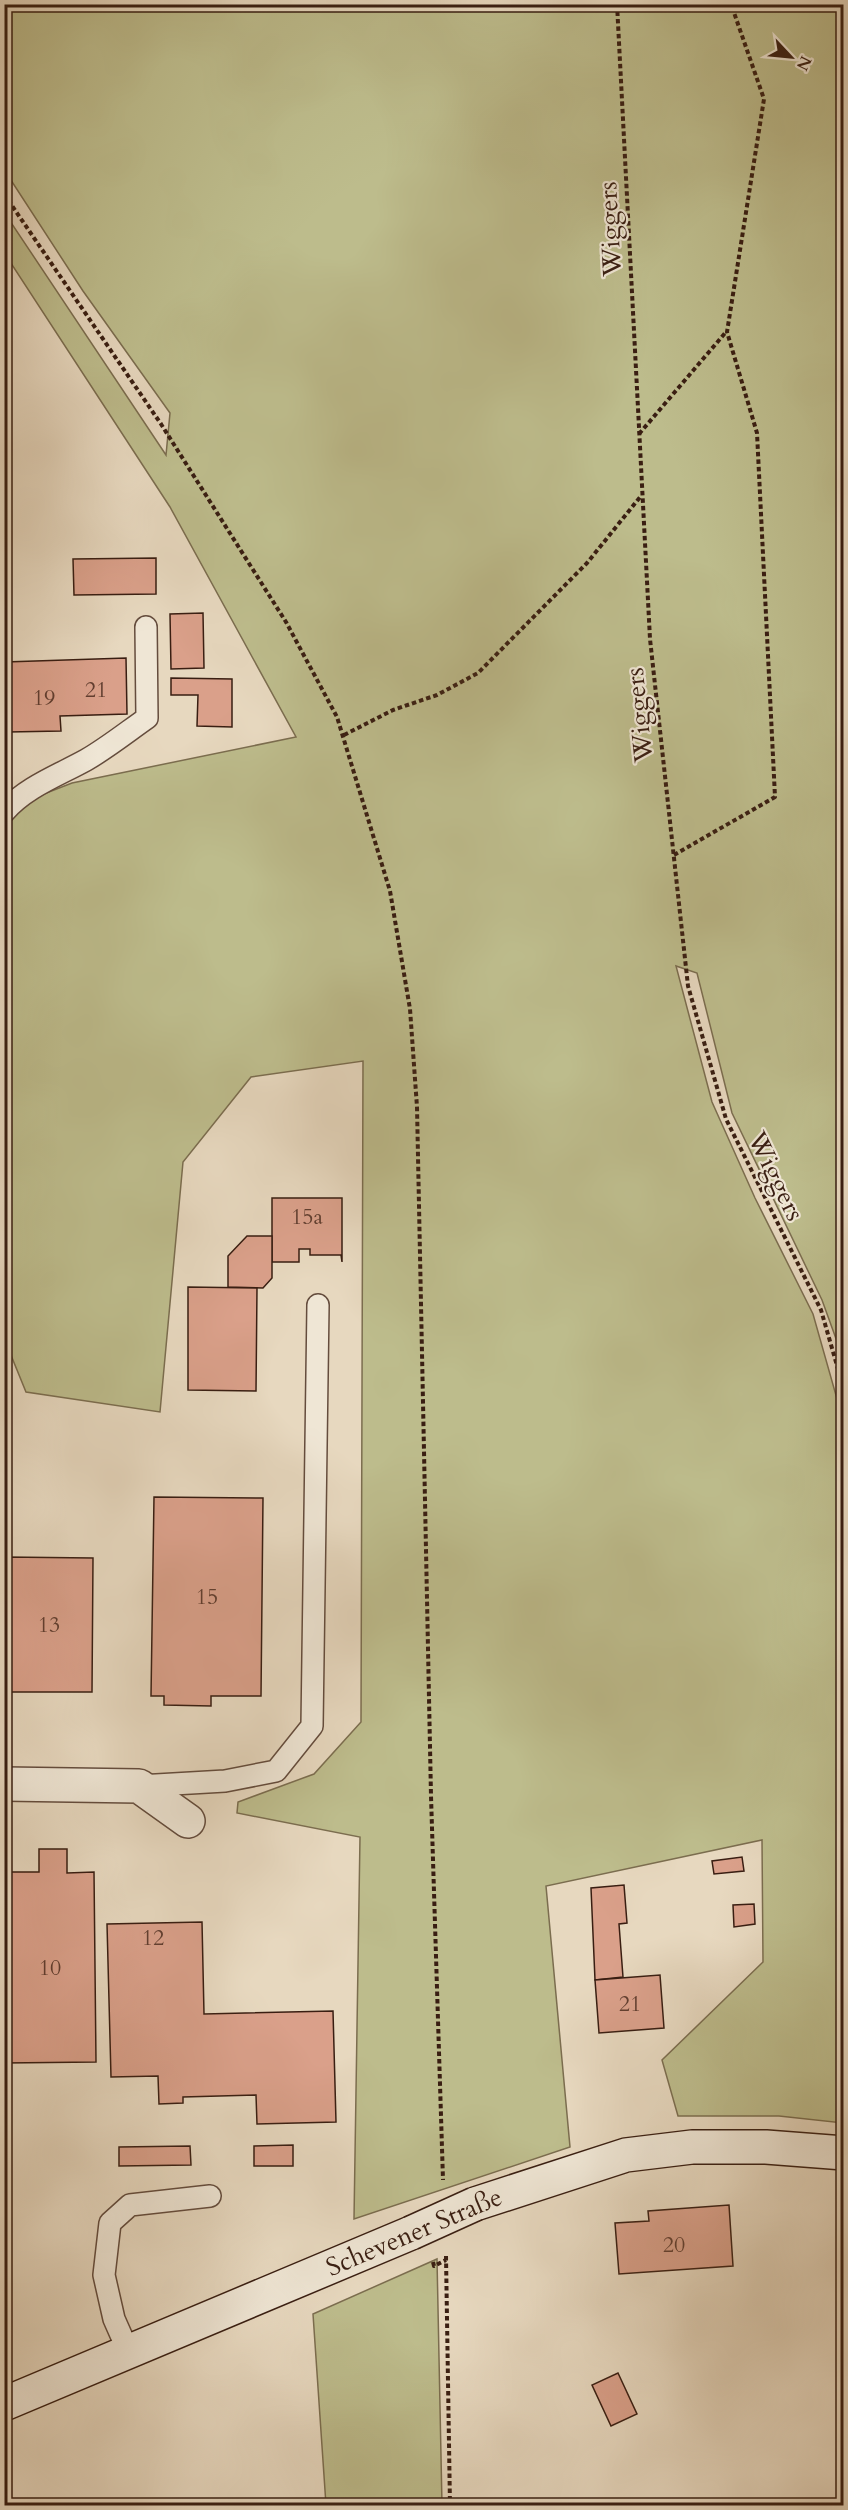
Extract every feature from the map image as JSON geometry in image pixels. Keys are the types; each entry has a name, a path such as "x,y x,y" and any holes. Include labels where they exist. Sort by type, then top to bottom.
{"main road":[{"path":"4,1784 138,1786 188,1821"},
{"name":"Schevener Straße","path":"4,2404 129,2353 475,2204 626,2156 692,2147 766,2147 843,2153"}],"lane":[{"path":"4,812 15,799 88,759 147,718 146,627"},
{"path":"138,1786 225,1782 276,1771 312,1726 318,1305"},
{"path":"129,2353 114,2319 104,2276 110,2223 130,2205 210,2196"}],"path":[{"name":"Wiggers","path":"617,4 650,639 688,986 726,1119 821,1310 843,1390"},
{"path":"674,855 775,796 757,433 727,332 764,99 731,4"},
{"path":"4,194 161,423 286,622 344,735 390,891 410,1009 417,1107 430,1796 443,2189"},
{"path":"639,434 727,332"},
{"path":"344,735 393,710 437,695 478,673 586,563 642,495"},
{"path":"445,2248 450,2505"}],"shaded area":[{"path":"5,5 843,5 843,1358 822,1300 732,1113 697,973 676,966 712,1102 755,1198 813,1314 843,1420 843,2123 779,2116 678,2116 662,2060 763,1962 762,1840 546,1886 570,2147 354,2219 360,1837 237,1813 238,1802 314,1774 361,1722 363,1061 251,1077 183,1162 160,1412 26,1392 4,1338 5,809 72,783 296,737 170,507 5,254 4,212 166,455 170,413 83,291 5,171"},
{"path":"437,2259 442,2505 326,2505 313,2314"}],"building":[{"path":"156,558 156,594 74,595 73,559"},
{"path":"203,613 204,668 171,669 170,614"},
{"path":"126,658 127,714 60,716 61,731 8,732 5,662"},
{"path":"171,678 232,679 232,727 197,726 198,695 171,695"},
{"path":"272,1198 342,1198 342,1262 341,1255 310,1255 310,1249 299,1249 299,1262 272,1262"},
{"path":"247,1236 272,1236 272,1278 263,1288 228,1287 228,1256"},
{"path":"188,1287 257,1288 256,1391 188,1390"},
{"path":"154,1497 263,1498 261,1696 211,1696 211,1706 164,1705 164,1696 151,1696"},
{"path":"4,1557 93,1558 92,1692 4,1692"},
{"path":"39,1849 67,1849 67,1873 94,1872 96,2062 4,2063 4,1872 39,1872"},
{"path":"742,1857 744,1871 714,1874 712,1861"},
{"path":"624,1885 627,1923 619,1924 623,1977 595,1980 591,1888"},
{"path":"754,1904 755,1924 734,1927 733,1905"},
{"path":"202,1922 204,2014 333,2011 336,2122 257,2124 256,2095 183,2097 183,2103 159,2104 158,2076 111,2077 107,1924"},
{"path":"660,1975 664,2028 599,2033 595,1980"},
{"path":"293,2145 293,2166 254,2166 254,2146"},
{"path":"190,2146 191,2165 119,2166 119,2147"},
{"path":"729,2205 733,2266 619,2274 615,2223 649,2221 648,2211"},
{"path":"618,2373 637,2414 611,2426 592,2385"}]}
